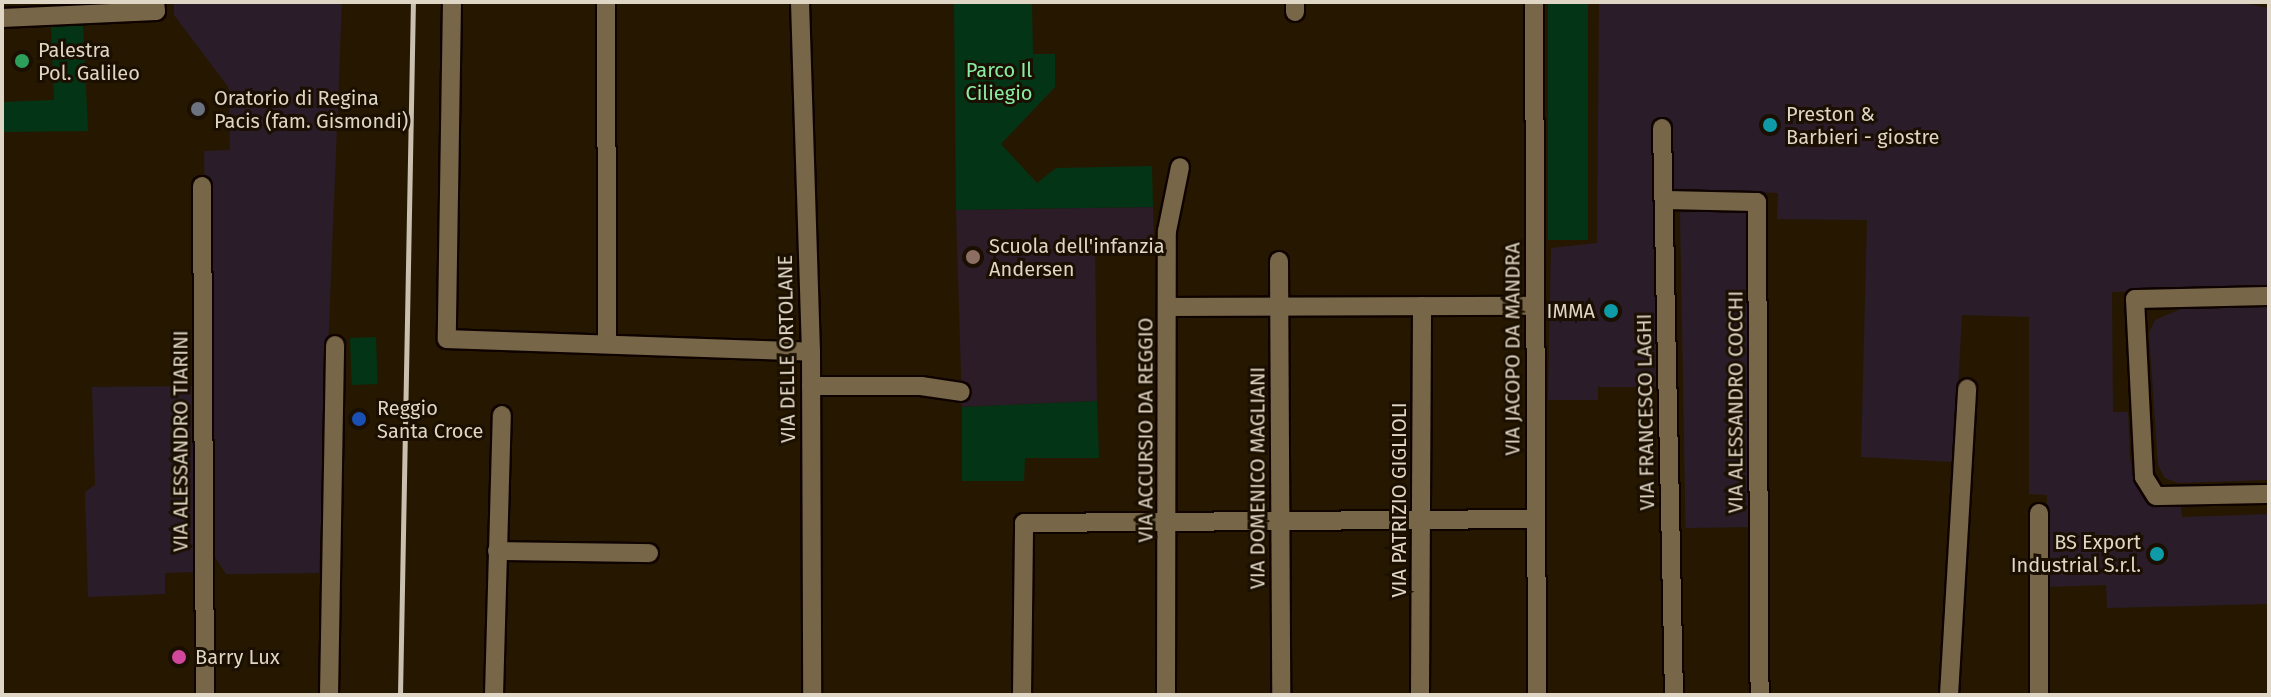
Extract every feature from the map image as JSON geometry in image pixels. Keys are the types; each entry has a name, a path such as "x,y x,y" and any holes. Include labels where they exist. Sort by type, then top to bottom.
{"street":[{"path":"452,2 447,339 811,352"},
{"path":"606,2 607,344"},
{"name":"VIA DELLE ORTOLANE","path":"800,2 811,352 812,695"},
{"name":"VIA JACOPO DA MANDRA","path":"1534,2 1537,695"},
{"path":"2,18 156,6"},
{"name":"VIA FRANCESCO LAGHI","path":"1662,128 1674,695"},
{"name":"VIA ACCURSIO DA REGGIO","path":"1166,695 1169,522 1167,231 1180,167"},
{"name":"VIA ALESSANDRO TIARINI","path":"202,186 205,695"},
{"name":"VIA ALESSANDRO COCCHI","path":"1664,200 1757,202 1760,695"},
{"name":"VIA DOMENICO MAGLIANI","path":"1279,261 1281,695"},
{"path":"2269,296 2135,299 2144,477 2156,496 2269,494"},
{"name":"VIA PATRIZIO GIGLIOLI","path":"1420,695 1422,306"},
{"path":"1168,307 1535,306"},
{"path":"329,695 335,345"},
{"path":"811,386 921,386 961,392"},
{"path":"1949,695 1967,389"},
{"path":"494,695 502,415"},
{"path":"2039,513 2039,695"},
{"path":"1022,695 1024,523 1536,519"},
{"path":"497,551 649,553"}],"shaded area":[{"path":"174,2 342,2 319,573 226,574 211,551 204,151 230,150 229,88 174,15"},
{"path":"1599,2 2236,2 2269,8 2269,286 2112,292 2113,412 2128,412 2130,459 2138,486 2153,501 2181,507 2182,517 2269,514 2269,604 2107,608 2106,585 2047,587 2047,495 2029,494 2029,317 1962,315 1954,462 1861,457 1867,220 1777,219 1778,193 1661,188 1662,387 1598,387 1598,400 1548,400 1551,248 1597,243"},
{"path":"1153,207 1154,241 1095,242 1097,401 962,407 956,210"},
{"path":"1747,211 1753,527 1686,528 1680,212"},
{"path":"2269,306 2269,480 2178,483 2165,478 2158,465 2149,333 2155,320 2181,309"},
{"path":"195,386 197,572 165,573 165,594 88,597 85,492 95,485 92,387"}],"green space":[{"name":"Parco Il Ciliegio","path":"954,2 1032,2 1033,54 1055,54 1055,87 1001,144 1037,183 1056,168 1152,166 1153,207 956,210"},
{"path":"1548,2 1588,2 1588,240 1548,240"},
{"path":"83,25 88,131 2,132 2,102 54,100 51,26"},
{"path":"376,337 378,384 352,385 350,338"},
{"path":"1097,401 1099,458 1025,458 1024,481 962,481 962,407"}],"railway":[{"path":"400,695 413,2"}],"place":[{"name":"Palestra Pol. Galileo","path":"22,61"},
{"name":"Oratorio di Regina Pacis (fam. Gismondi)","path":"198,109"},
{"name":"Preston & Barbieri - giostre","path":"1770,125"},
{"name":"Scuola dell'infanzia Andersen","path":"973,257"},
{"name":"IMMA","path":"1611,311"},
{"name":"Reggio Santa Croce","path":"359,419"},
{"name":"BS Export Industrial S.r.l.","path":"2157,554"},
{"name":"Barry Lux","path":"179,657"}]}
